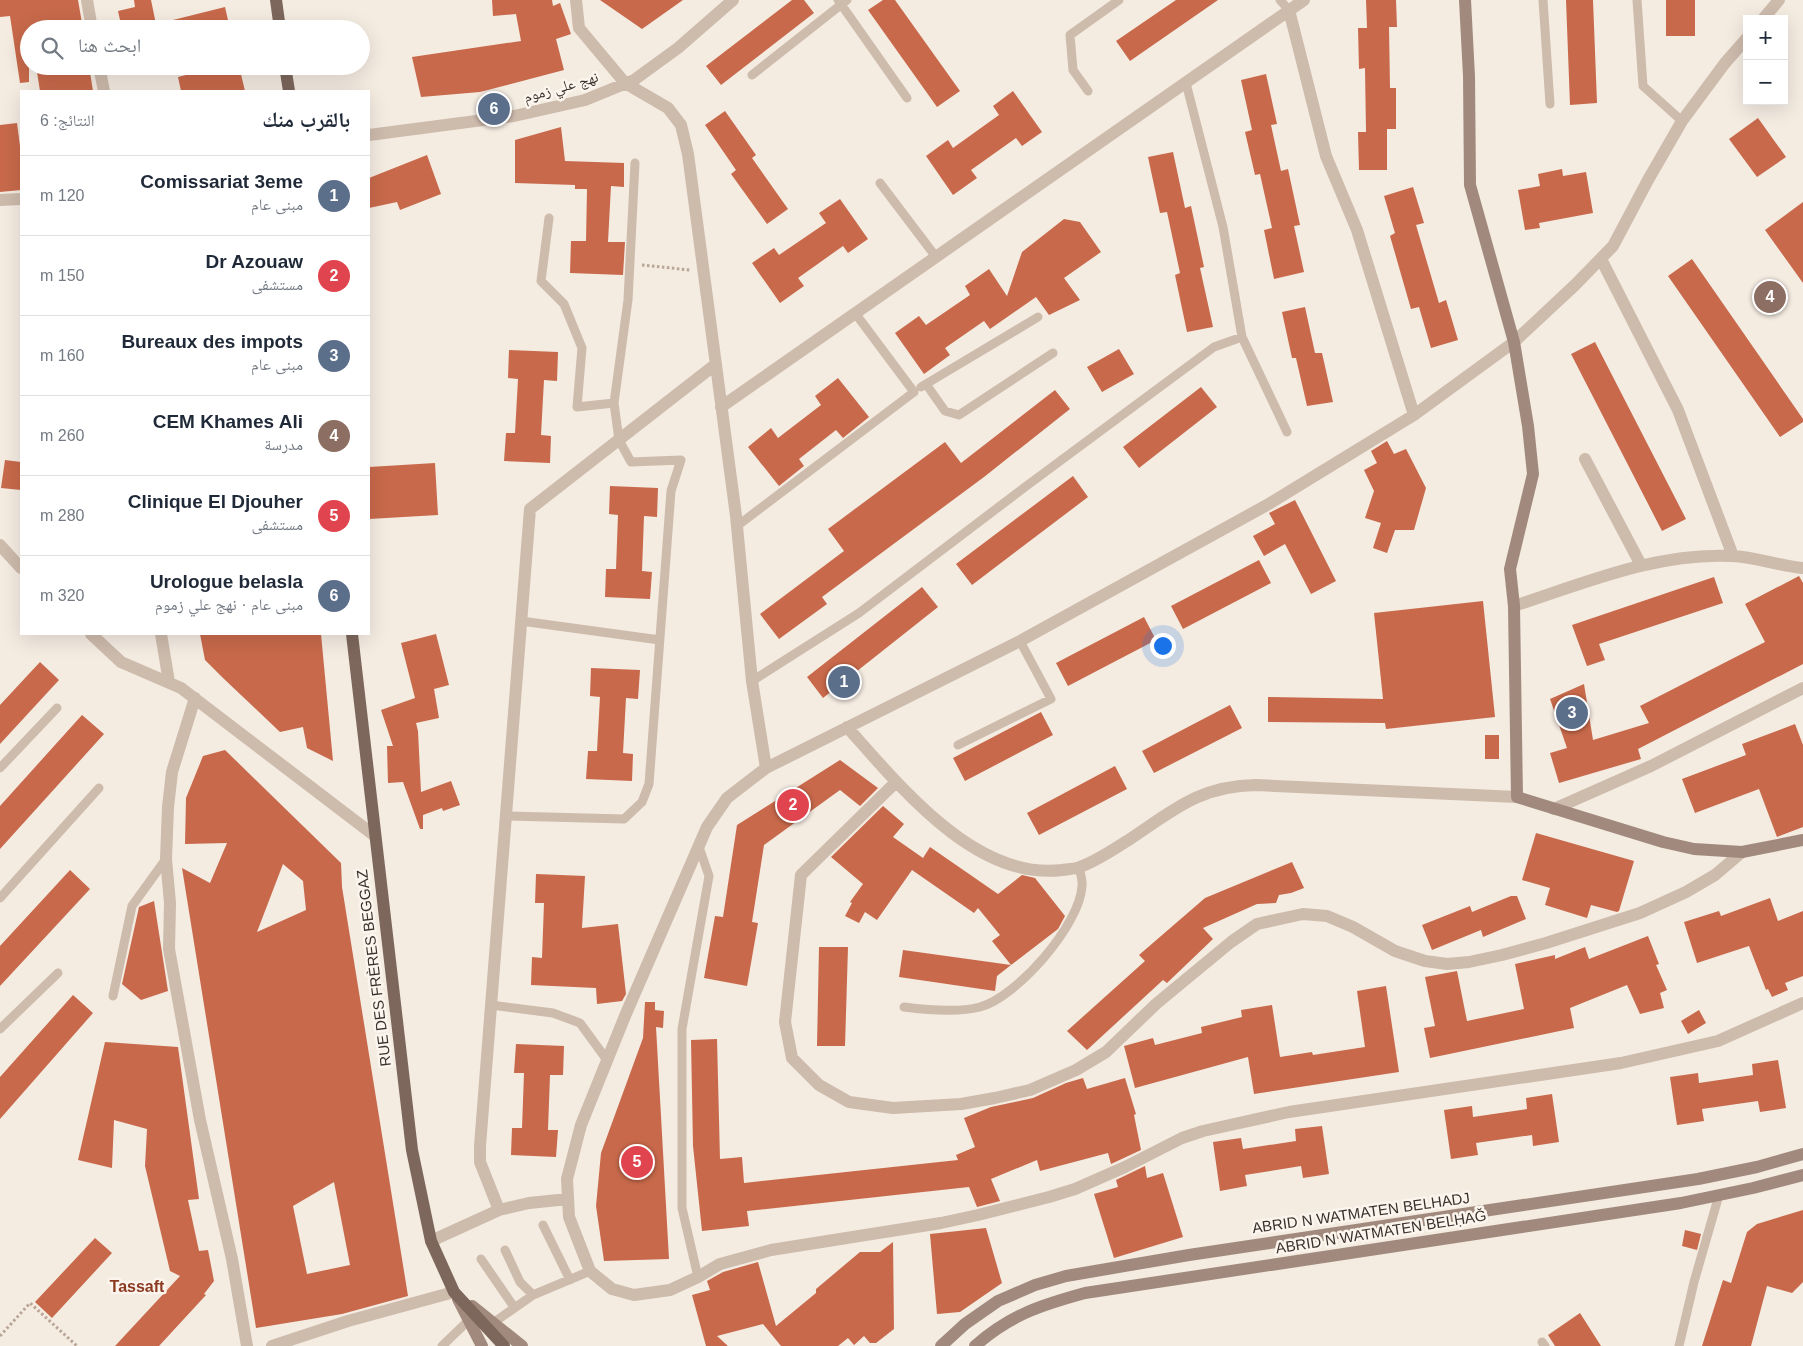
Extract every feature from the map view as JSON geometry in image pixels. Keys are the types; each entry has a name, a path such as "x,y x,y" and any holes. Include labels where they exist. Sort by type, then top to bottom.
{"main road":[{"path":"276,0 279,20"},
{"path":"1465,0 1469,76 1470,185 1514,342 1528,426 1533,474 1510,569 1514,606 1517,797 1663,842 1694,849 1742,852 1803,840"},
{"path":"286,75 289,90"},
{"name":"RUE DES FRÈRES BEGGAZ","path":"352,635 412,1150 431,1241 454,1292 504,1346"},
{"name":"ABRID N WATMATEN BELHADJ","path":"941,1346 965,1324 998,1301 1035,1285 1066,1276 1199,1253 1698,1179 1757,1167 1803,1154"},
{"name":"ABRID N WATMATEN BELḤAǦ","path":"975,1346 1007,1322 1043,1305 1085,1293 1574,1220 1719,1195 1803,1175"},
{"path":"454,1292 482,1346"},
{"path":"454,1292 522,1346"}],"street":[{"path":"87,0 90,20"},
{"path":"576,0 579,28 625,83 668,108 681,125 688,154 716,364 737,526 752,681 766,768"},
{"name":"نهج علي زموم","path":"370,135 514,116 586,100 634,80 678,48 733,0"},
{"path":"721,406 1304,0"},
{"path":"1767,15 1780,0"},
{"path":"1289,10 1326,156 1357,230 1414,414"},
{"path":"1743,43 1725,63 1682,122 1648,180 1613,246 1514,342 1414,414 1267,506 1020,641 766,768 727,798 707,827 698,846 581,1125 567,1179 569,1217 590,1271 612,1289 634,1294 670,1290 720,1264 771,1250 941,1223 1049,1197 1075,1189 1182,1138 1203,1131 1289,1112 1621,1063 1718,1042 1803,1003"},
{"path":"101,75 104,90"},
{"path":"0,200 20,199"},
{"path":"1601,259 1678,410 1733,556"},
{"path":"499,1210 480,1162 480,1146 530,509 716,364"},
{"path":"1585,459 1641,566"},
{"path":"0,544 20,567"},
{"path":"1514,606 1641,566 1679,557 1733,556 1788,567 1803,568"},
{"path":"92,635 121,662 182,688 375,836"},
{"path":"161,635 169,682"},
{"path":"1554,809 1651,766 1803,688"},
{"path":"195,698 172,772 168,807 166,859 170,904 169,949 195,1096 210,1169 232,1259 247,1346"},
{"path":"846,727 915,803 975,849 1011,866 1046,872 1079,868 1115,848 1192,799 1223,788 1256,786 1517,797"},
{"path":"896,782 801,875 785,1022 792,1058 819,1086 849,1102 893,1108 961,1104 995,1098 1030,1090 1076,1070 1106,1052 1156,1004 1231,942 1257,924 1303,914 1327,916 1354,927 1395,951 1425,961 1447,964 1468,962 1546,943 1640,913 1686,892 1715,875 1742,852"},
{"path":"431,1241 499,1210 529,1203 568,1199"},
{"path":"272,1346 348,1321 454,1292"}],"lane":[{"path":"1088,91 1073,70 1070,35 1118,0"},
{"path":"1280,0 1289,10"},
{"path":"1543,0 1550,104"},
{"path":"1637,0 1643,86 1682,122"},
{"path":"752,75 842,2 907,98"},
{"path":"1186,83 1223,227 1242,337 1287,432"},
{"path":"506,816 624,819 642,802 649,784 671,491 681,460 631,462 618,440 614,403 628,300 635,163"},
{"path":"880,183 936,257"},
{"path":"548,218 541,281 564,304 582,348 577,407 614,403"},
{"path":"855,313 914,392"},
{"path":"737,526 914,392 1038,317"},
{"path":"752,681 859,613 1214,347 1242,337"},
{"path":"926,384 945,411 959,415 1053,352"},
{"path":"521,621 660,640"},
{"path":"958,745 1051,699 1020,641"},
{"path":"0,768 57,708"},
{"path":"0,898 99,788"},
{"path":"698,846 709,876 682,1030 682,1208 698,1277"},
{"path":"112,996 132,906 166,859"},
{"path":"904,1007 939,1011 980,1007 1008,993 1029,974 1048,952 1076,910 1082,886 1079,868"},
{"path":"0,1030 58,973"},
{"path":"491,1005 553,1013 580,1023 607,1060"},
{"path":"1679,1346 1694,1282 1719,1195"},
{"path":"543,1225 570,1280"},
{"path":"506,1250 520,1282 533,1295"},
{"path":"481,1260 514,1307"},
{"path":"493,1322 533,1295 590,1271"},
{"path":"442,1346 469,1320"}],"path":[{"path":"630,264 703,271"},
{"path":"0,1336 30,1303 77,1346"}],"building":[{"path":"0,0 78,0 81,20 20,20 20,75 29,75 29,82 20,83 10,16 0,17"},
{"path":"134,0 151,0 155,20 120,20 118,11 135,7"},
{"path":"492,0 552,0 553,6 560,3 571,34 556,39 564,70 480,92 421,97 412,57 521,41 516,14 493,16"},
{"path":"600,0 683,0 642,29"},
{"path":"792,0 804,0 814,13 721,85 706,66"},
{"path":"883,0 895,0 960,91 937,107 868,10"},
{"path":"1176,0 1218,0 1130,61 1116,41"},
{"path":"1366,0 1396,0 1397,27 1389,27 1390,88 1396,88 1396,129 1387,129 1387,170 1359,170 1358,132 1366,132 1365,68 1359,69 1358,28 1367,28"},
{"path":"1566,0 1593,0 1597,103 1570,105"},
{"path":"1666,0 1695,0 1695,36 1666,36"},
{"path":"225,7 228,20 173,20"},
{"path":"1266,74 1277,124 1271,125 1281,171 1288,169 1300,225 1294,226 1304,272 1274,279 1264,230 1272,228 1260,174 1255,175 1245,132 1252,130 1241,80"},
{"path":"37,75 90,75 93,90 40,90"},
{"path":"186,75 241,75 245,90 181,90 178,77"},
{"path":"1013,91 1042,132 1022,146 1016,138 971,170 977,178 953,195 926,156 948,140 953,148 999,115 993,106"},
{"path":"725,111 756,155 752,158 788,209 767,224 731,174 736,170 705,125"},
{"path":"1758,118 1786,157 1757,177 1729,139"},
{"path":"17,123 20,146 20,190 0,192 0,125"},
{"path":"561,127 565,161 624,163 624,187 611,186 608,242 625,242 623,275 570,273 571,241 586,241 587,189 575,189 575,185 515,183 515,140"},
{"path":"1173,152 1185,208 1191,206 1204,267 1200,268 1213,327 1187,332 1175,275 1180,273 1167,212 1160,213 1148,157"},
{"path":"427,155 441,194 400,210 397,202 370,208 370,178"},
{"path":"1562,169 1563,176 1586,172 1593,213 1539,223 1540,228 1525,230 1518,190 1540,186 1538,174"},
{"path":"1413,187 1424,223 1416,225 1439,303 1446,300 1458,340 1431,348 1419,307 1411,309 1390,236 1395,233 1384,196"},
{"path":"840,199 868,239 848,253 843,246 798,278 804,286 780,303 752,263 774,248 779,255 826,223 819,213"},
{"path":"1803,202 1803,283 1765,230"},
{"path":"1064,219 1080,222 1101,252 1064,278 1080,300 1049,315 1036,297 990,329 984,321 945,348 950,355 924,374 895,333 919,316 926,325 970,295 965,286 989,269 1007,296 1022,252"},
{"path":"1692,259 1803,419 1803,422 1780,437 1668,276"},
{"path":"1305,307 1315,353 1322,353 1333,402 1307,406 1296,358 1292,358 1282,312"},
{"path":"1595,342 1686,519 1662,531 1571,354"},
{"path":"1119,349 1134,374 1102,392 1087,367"},
{"path":"509,350 558,352 557,381 544,380 541,435 551,436 550,463 504,461 506,433 515,433 518,379 508,378"},
{"path":"838,378 869,417 843,438 836,430 799,459 804,466 779,486 748,447 771,428 778,438 821,405 815,396"},
{"path":"1201,387 1217,407 1139,468 1123,447"},
{"path":"1055,390 1070,409 984,477 822,597 827,604 779,639 760,614 844,551 828,529 945,442 961,463"},
{"path":"1387,441 1394,454 1406,449 1426,488 1414,530 1395,530 1387,553 1373,548 1381,523 1365,518 1374,491 1364,470 1377,463 1371,451"},
{"path":"5,460 20,462 20,490 1,488"},
{"path":"435,463 438,515 370,519 370,467"},
{"path":"1073,476 1088,497 972,585 956,564"},
{"path":"610,486 658,488 657,517 644,516 642,571 652,572 650,599 605,597 606,569 616,569 618,515 609,514"},
{"path":"1295,500 1336,581 1311,594 1285,544 1264,556 1253,536 1275,524 1269,513"},
{"path":"1259,560 1271,583 1183,629 1171,606"},
{"path":"1799,576 1803,583 1803,664 1638,749 1641,759 1559,783 1550,753 1567,748 1550,699 1584,684 1593,740 1649,723 1640,706 1765,642 1745,604"},
{"path":"1714,577 1723,603 1599,644 1605,660 1587,666 1572,625"},
{"path":"922,587 938,607 823,698 807,677"},
{"path":"1483,601 1495,717 1386,729 1385,723 1268,722 1268,697 1383,699 1374,613"},
{"path":"1144,617 1156,640 1068,686 1056,663"},
{"path":"436,634 449,685 434,689 439,718 416,723 421,792 451,781 460,805 443,811 442,808 423,815 423,829 420,829 403,782 388,783 387,746 393,746 381,710 415,698 401,643"},
{"path":"200,635 321,635 333,761 307,748 303,727 280,732 205,660"},
{"path":"40,662 59,680 0,744 0,705"},
{"path":"591,668 640,670 638,699 626,698 623,753 633,754 632,781 586,779 588,751 597,751 600,697 590,696"},
{"path":"1230,705 1242,728 1154,773 1142,751"},
{"path":"1041,712 1053,735 965,781 953,758"},
{"path":"82,715 104,734 0,849 0,806"},
{"path":"1795,724 1803,745 1803,827 1777,837 1759,789 1695,813 1682,779 1746,755 1742,744"},
{"path":"1485,735 1499,735 1499,759 1485,759"},
{"path":"225,750 341,863 342,887 408,1296 342,1314 256,1328 182,868 210,883 227,843 185,844 186,798 203,756","holes":["283,864 303,881 306,910 257,932","334,1182 350,1265 307,1274 293,1206"]},
{"path":"840,760 878,788 860,806 840,790 764,845 752,922 758,923 747,986 704,978 715,916 723,917 737,825"},
{"path":"1115,766 1127,789 1039,835 1027,813"},
{"path":"883,806 904,824 893,837 923,858 930,847 998,894 1022,875 1035,878 1065,916 1058,929 1011,965 992,941 1000,935 978,908 974,913 912,870 877,920 865,912 859,923 845,916 852,903 850,902 863,884 831,857"},
{"path":"1536,833 1634,861 1619,911 1591,905 1587,918 1545,905 1550,888 1522,880"},
{"path":"1292,862 1304,888 1279,895 1276,903 1257,904 1203,928 1213,939 1167,983 1163,980 1087,1050 1067,1031 1145,961 1139,955 1205,898"},
{"path":"70,870 90,889 0,986 0,946"},
{"path":"536,874 585,876 582,928 618,924 626,994 622,1001 597,1004 596,988 531,985 532,957 542,958 544,903 535,903"},
{"path":"1511,896 1517,896 1526,919 1483,937 1481,930 1432,950 1422,925 1470,906 1472,912"},
{"path":"1770,898 1778,921 1803,911 1803,976 1785,983 1788,990 1772,997 1768,989 1766,990 1749,946 1697,963 1684,922 1719,911 1721,916"},
{"path":"154,901 168,991 141,1000 122,984 139,907"},
{"path":"1648,936 1659,964 1656,965 1667,990 1660,993 1664,1008 1640,1014 1627,985 1570,1008 1574,1028 1430,1058 1424,1028 1435,1026 1425,977 1457,971 1467,1021 1524,1009 1515,964 1555,955 1555,959 1585,947 1589,959"},
{"path":"819,947 848,947 845,1046 817,1046"},
{"path":"903,950 1011,965 997,976 995,991 899,977"},
{"path":"1386,986 1399,1072 1254,1094 1248,1057 1135,1088 1124,1046 1153,1038 1155,1045 1202,1033 1201,1027 1242,1017 1241,1010 1272,1005 1280,1057 1312,1052 1313,1055 1365,1047 1357,991"},
{"path":"73,995 93,1013 0,1119 0,1077"},
{"path":"645,1002 655,1002 655,1010 664,1011 663,1028 656,1027 669,1259 604,1261 596,1206 601,1153 643,1038"},
{"path":"1699,1010 1706,1023 1688,1034 1681,1021"},
{"path":"717,1039 720,1159 742,1157 744,1183 958,1160 956,1155 975,1147 964,1118 991,1107 1033,1098 1066,1083 1083,1078 1087,1089 1125,1078 1136,1114 1134,1115 1141,1150 1111,1164 1108,1153 1040,1171 1037,1160 991,1179 1000,1201 977,1207 969,1187 747,1211 749,1226 702,1231 693,1146 691,1040"},
{"path":"105,1042 178,1047 199,1199 188,1200 199,1251 208,1250 214,1281 204,1294 206,1295 159,1346 115,1346 180,1276 170,1271 145,1166 147,1129 114,1120 112,1168 78,1160"},
{"path":"516,1044 564,1046 563,1075 550,1075 548,1130 558,1130 556,1157 511,1155 512,1128 522,1128 524,1073 514,1073"},
{"path":"1778,1060 1786,1108 1760,1112 1758,1101 1702,1109 1704,1121 1677,1125 1670,1077 1698,1073 1699,1083 1753,1075 1752,1064"},
{"path":"1552,1094 1559,1142 1533,1146 1532,1135 1476,1143 1478,1155 1451,1159 1444,1110 1472,1106 1473,1117 1527,1109 1526,1098"},
{"path":"1322,1126 1329,1174 1303,1178 1301,1166 1245,1175 1247,1186 1220,1191 1213,1142 1241,1138 1243,1149 1296,1141 1295,1129"},
{"path":"1145,1166 1147,1178 1163,1173 1183,1237 1114,1258 1094,1194 1118,1187 1116,1180"},
{"path":"1803,1210 1803,1282 1792,1293 1767,1286 1751,1346 1702,1346 1723,1280 1731,1283 1747,1232 1757,1224"},
{"path":"986,1228 1002,1283 960,1312 937,1314 930,1234"},
{"path":"1685,1230 1701,1234 1697,1250 1682,1246"},
{"path":"95,1238 112,1253 52,1318 35,1302"},
{"path":"893,1242 894,1329 876,1343 870,1343 864,1336 854,1345 848,1338 838,1346 781,1346 763,1324 717,1336 728,1346 706,1346 692,1295 710,1290 707,1281 723,1272 758,1262 776,1326 816,1293 816,1289 860,1252 880,1252"},
{"path":"1580,1313 1601,1346 1555,1346 1548,1335"}],"place":[{"name":"Urologue belasla","path":"494,109"},
{"name":"CEM Khames Ali","path":"1770,297"},
{"name":"Comissariat 3eme","path":"844,682"},
{"name":"Bureaux des impots","path":"1572,713"},
{"name":"Dr Azouaw","path":"793,805"},
{"name":"Clinique El Djouher","path":"637,1162"}],"district":[{"name":"Tassaft","path":"137,1286"}]}
